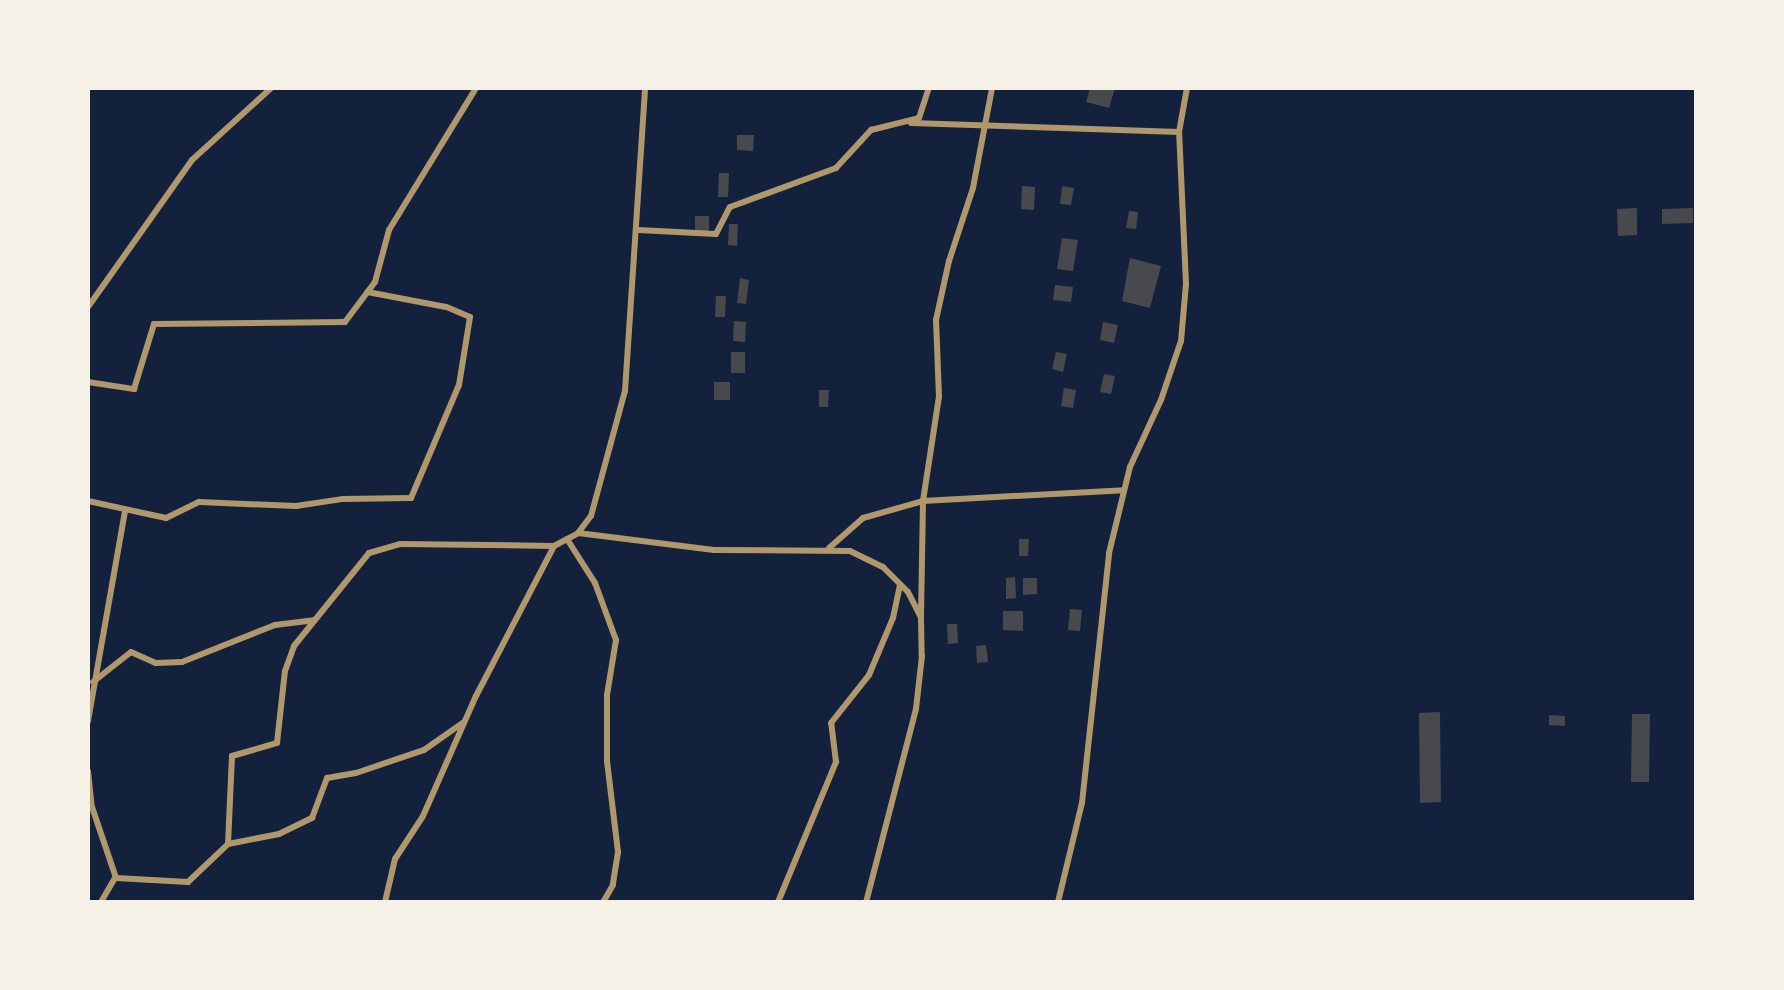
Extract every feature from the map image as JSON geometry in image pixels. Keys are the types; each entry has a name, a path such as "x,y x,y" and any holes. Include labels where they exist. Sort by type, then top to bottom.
{"street":[{"path":"88,306 192,160 270,88"},
{"path":"88,382 134,389 154,324 234,320 345,322 374,282 390,230 476,88"},
{"path":"228,844 232,756 277,743 285,671 294,646 369,553 383,546 554,546 578,532 591,516 625,391 645,88"},
{"path":"911,123 920,118 930,88"},
{"path":"866,902 916,709 922,656 923,501 939,397 936,320 992,88"},
{"path":"1058,902 1082,804 1109,553 1124,490 1181,341 1186,284 1179,132 1187,88"},
{"path":"638,230 716,234 730,206 836,168 871,130 911,123 986,123 1179,132"},
{"path":"88,500 125,512 166,518 199,502 296,506 343,499 411,498 460,385 470,317 446,307 367,292"},
{"path":"828,550 863,518 923,501 1124,490"},
{"path":"88,722 125,512"},
{"path":"578,532 714,550 850,551 882,566 901,584 921,617"},
{"path":"567,539 595,583 616,640 607,695 607,761 618,852 614,884 604,902"},
{"path":"385,902 395,859 423,816 464,722 554,546"},
{"path":"778,902 836,762 831,723 869,675 893,618 901,584"},
{"path":"93,682 131,652 156,663 182,662 275,624 314,620"},
{"path":"116,878 188,882 228,844 278,834 312,818 327,778 356,773 424,750 464,722"},
{"path":"88,771 92,807 116,878"},
{"path":"100,902 116,878"}],"building":[{"path":"1090,88 1115,88 1109,108 1086,102"},
{"path":"737,135 754,135 753,151 737,150"},
{"path":"719,173 729,173 728,197 718,197"},
{"path":"1022,186 1035,187 1034,210 1021,209"},
{"path":"1062,186 1074,188 1071,205 1060,204"},
{"path":"1637,208 1637,235 1618,236 1617,209"},
{"path":"1693,208 1693,223 1662,224 1662,209"},
{"path":"1129,211 1138,212 1136,229 1126,228"},
{"path":"695,216 709,216 709,233 695,233"},
{"path":"729,224 738,224 737,246 728,245"},
{"path":"1062,238 1078,240 1073,271 1057,269"},
{"path":"1130,258 1161,266 1150,308 1122,301"},
{"path":"740,278 749,280 746,304 737,303"},
{"path":"1055,285 1073,287 1071,302 1053,300"},
{"path":"716,296 726,296 725,317 715,317"},
{"path":"734,321 746,322 745,342 733,341"},
{"path":"1103,322 1118,325 1114,343 1100,340"},
{"path":"731,352 745,352 745,373 731,373"},
{"path":"1056,352 1067,354 1063,372 1052,369"},
{"path":"1104,374 1115,376 1111,394 1100,392"},
{"path":"714,382 730,382 730,400 714,400"},
{"path":"1064,388 1076,390 1073,408 1061,406"},
{"path":"819,390 829,390 828,407 819,407"},
{"path":"1019,539 1029,539 1028,556 1019,556"},
{"path":"1015,577 1016,598 1006,599 1006,578"},
{"path":"1023,578 1037,578 1037,594 1023,595"},
{"path":"1070,609 1082,610 1080,631 1068,630"},
{"path":"1003,611 1023,611 1023,631 1003,630"},
{"path":"947,624 957,624 958,643 948,644"},
{"path":"986,645 988,662 977,663 976,646"},
{"path":"1440,712 1441,802 1420,803 1419,713"},
{"path":"1632,714 1650,714 1649,782 1631,782"},
{"path":"1549,715 1565,716 1565,726 1549,725"}]}
